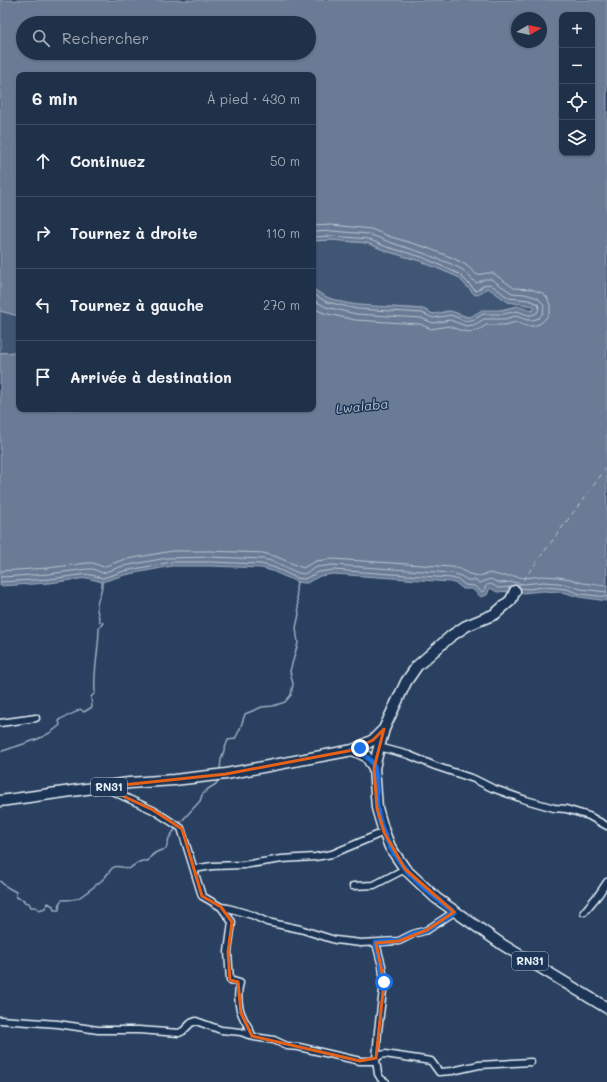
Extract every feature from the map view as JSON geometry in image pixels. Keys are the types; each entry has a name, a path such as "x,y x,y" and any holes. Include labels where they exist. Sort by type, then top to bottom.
{"main road":[{"path":"374,768 378,747 384,729 406,682 417,666 451,636 466,626 495,614 511,600 515,591"},
{"path":"353,750 373,740 384,729"},
{"path":"353,750 366,756 374,768"},
{"name":"RN31","path":"0,801 129,783 221,775 353,750"},
{"name":"RN31","path":"374,768 377,808 384,832 390,847 405,869 436,898 454,912 504,945 607,1008"}],"street":[{"path":"0,722 36,718"},
{"path":"378,747 409,755 526,800 589,816 607,826"},
{"path":"104,787 153,810 180,828 202,896 222,907 252,915 267,922 300,929 335,940 361,943 399,941 413,934 427,930 454,912"},
{"path":"194,869 206,866 243,865 332,854 384,832"},
{"path":"353,886 374,885 405,869"},
{"path":"584,912 607,882"},
{"path":"222,907 232,922 228,952 230,980 240,983 238,989 241,1013 252,1036"},
{"path":"376,943 382,966 384,982 379,1018 376,1058 378,1074 381,1079 386,1082"},
{"path":"0,1020 58,1024 98,1030 139,1030 179,1033 183,1031 190,1023 196,1022 221,1030 241,1032 272,1040 287,1046 299,1047 360,1061 368,1062 385,1054 431,1061 439,1072 452,1071 479,1065 531,1062"}],"highlighted area":[{"path":"384,729 374,768 377,808 384,832 405,869 454,912 427,930 399,941 376,943 384,982 376,1058 360,1061 252,1036 241,1013 238,982 230,980 228,952 232,922 221,907 202,896 182,829 153,810 104,787 226,774 353,750 373,740"}],"shaded area":[{"path":"331,240 367,243 386,251 420,261 458,277 471,291 481,293 489,288 508,302 533,305 535,309 529,311 513,307 470,317 450,311 435,314 423,309 365,306 337,301 316,291 316,241"},
{"path":"0,311 16,315 16,352 0,353"}],"water":[{"name":"Lwalaba","path":"0,0 607,0 607,601 557,592 497,592 490,588 487,595 481,597 472,589 463,589 457,584 450,582 333,574 320,576 307,583 303,583 261,568 211,566 172,566 125,575 102,582 87,578 50,583 0,586 0,353 16,352 16,412 316,412 316,291 328,298 345,303 423,309 433,314 451,311 466,317 470,317 482,310 503,310 517,306 532,311 535,308 534,306 508,302 488,288 475,295 458,277 420,261 386,251 367,243 331,240 316,241 316,72 16,72 16,315 0,311"}],"waterway":[{"path":"0,752 31,742 46,735 60,725 59,720 80,709 84,712 92,707 91,697 95,693 99,628 103,623 100,622 97,611 102,582"},
{"path":"220,770 221,759 228,740 235,739 245,714 262,707 273,706 285,702 291,695 293,684 290,671 298,643 296,628 299,614 296,589 297,582"},
{"path":"179,824 200,801 202,795 216,784 219,779"},
{"path":"0,881 5,886 16,892 16,897 29,903 31,907 36,907 39,910 45,908 48,903 53,906 54,910 59,910 60,902 62,900 80,897 101,881 114,867 129,869 140,862 148,861 151,856 166,849 169,838 176,828"}],"ferry route":[{"path":"518,587 607,467"}],"route":[{"path":"360,748 353,750 365,755 370,760 374,768 377,808 390,847 405,869 436,898 454,912 427,930 413,934 396,942 376,943 382,966 384,982"}]}
